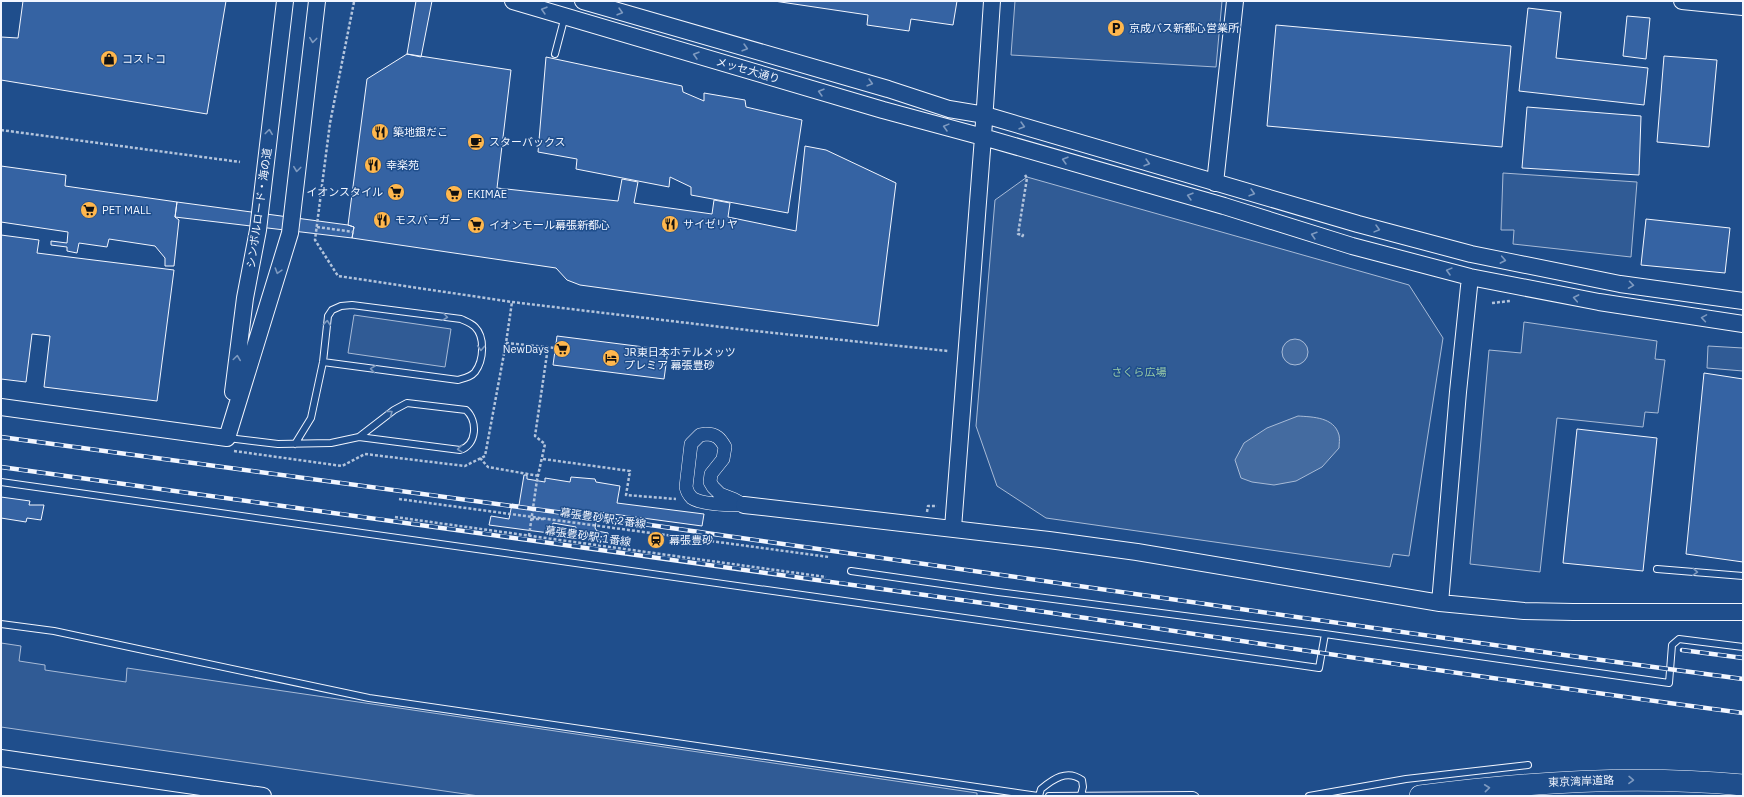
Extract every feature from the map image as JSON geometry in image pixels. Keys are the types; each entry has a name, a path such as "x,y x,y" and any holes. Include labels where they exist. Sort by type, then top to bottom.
{"highway":[{"name":"東京湾岸道路","path":"1420,796 1537,783 1604,780 1669,781 1743,785"}],"street":[{"name":"シンボルロード・海の道","path":"227,438 245,298 258,230 285,1"},
{"path":"1,407 227,438 290,233 317,1"},
{"name":"メッセ大通り","path":"513,1 883,110 1224,206 1352,246 1470,277 1599,302 1743,324"},
{"name":"メッセ大通り","path":"583,1 888,88 949,109 985,115 1214,183 1471,254 1620,284 1743,301"},
{"path":"952,528 985,115 992,1"},
{"path":"1214,183 1235,1"},
{"path":"1682,1 1743,7"},
{"path":"1440,602 1458,392 1470,277"},
{"path":"744,505 732,498 720,494 713,487 710,482 711,474 723,459 725,447 718,437 713,434 700,435 691,444 686,487 688,493 697,501 952,528 1049,540 1137,552 1440,602 1524,611 1743,612"},
{"path":"1,758 263,796"}],"lane":[{"path":"555,54 565,16"},
{"path":"295,444 311,418 323,362 328,316 332,310 340,306 352,304 461,319 475,327 482,342 480,362 475,372 468,377 458,380 323,362"},
{"path":"227,438 278,444 295,444 332,442 359,437 460,450 466,448 471,443 474,424 472,415 466,410 407,403 394,410 359,437"},
{"path":"1,482 1319,668 1325,634"},
{"path":"1656,569 1743,576"},
{"path":"851,571 998,592 1325,634 1669,683 1672,646 1679,639 1743,648"},
{"path":"1,624 54,631 369,698 1039,796 1041,789 1047,784 1066,774 1076,776 1082,780 1083,787 1081,796"},
{"path":"1309,796 1406,779 1528,765"},
{"path":"1049,796 1195,796"}],"path":[{"path":"354,2 330,123 315,240 338,276 520,303 755,331 948,351"},
{"path":"1,130 240,162"},
{"path":"1022,237 1022,235 1018,234 1027,178 1025,175"},
{"path":"317,227 354,232"},
{"path":"506,343 555,348"},
{"path":"529,536 545,444 536,436 548,347"},
{"path":"480,458 488,467 539,476"},
{"path":"543,460 630,471 626,495 676,499"},
{"name":"幕張豊砂駅;2番線","path":"399,499 829,556"},
{"path":"926,514 928,506 936,506"},
{"name":"幕張豊砂駅;1番線","path":"395,517 826,577"},
{"path":"531,519 545,519"}],"shaded area":[{"name":"京成バス新都心営業所","path":"1015,1 1222,1 1216,67 1011,55"},
{"path":"1503,173 1637,182 1631,257 1513,244 1514,230 1501,230"},
{"name":"さくら広場","path":"1027,177 1409,285 1443,338 1409,556 1393,554 1390,567 1046,518 997,486 976,426 995,200"},
{"path":"354,315 451,329 445,367 348,353"},
{"path":"1524,322 1657,341 1655,359 1665,360 1658,413 1645,412 1643,427 1557,418 1540,572 1470,564 1489,350 1521,353"},
{"path":"1295,339 1304,343 1308,352 1304,361 1295,365 1286,361 1282,352 1286,343"},
{"path":"1708,346 1743,348 1743,371 1707,368"},
{"path":"1298,416 1328,421 1336,429 1339,437 1339,448 1322,467 1296,481 1274,485 1252,482 1241,478 1235,460 1244,443 1267,428"},
{"path":"1,643 21,646 19,661 45,665 45,670 126,682 127,668 977,793 977,796 479,796 1,727"}],"building":[{"name":"コストコ","path":"23,1 226,1 207,114 1,80 1,37 18,38"},
{"path":"416,1 432,1 421,57 407,54"},
{"path":"774,1 957,1 953,25 911,19 909,31 867,25 868,15"},
{"path":"1528,8 1561,12 1556,58 1648,68 1644,105 1519,91"},
{"path":"1627,16 1650,18 1646,59 1623,56"},
{"path":"1276,25 1511,46 1502,147 1267,126"},
{"name":"EKIMAE","path":"407,54 511,70 497,188 618,201 622,179 638,182 634,203 712,214 714,200 730,203 728,217 796,231 805,146 826,150 896,183 878,326 580,285 567,280 556,268 352,238 354,227 348,225 367,79"},
{"path":"1664,56 1717,60 1709,147 1657,142"},
{"path":"546,57 682,86 683,92 704,101 704,93 745,100 746,107 802,120 788,213 691,195 691,187 670,177 669,187 576,169 577,159 538,152"},
{"path":"1527,107 1641,116 1639,175 1522,168"},
{"name":"PET MALL","path":"1,166 66,175 65,186 177,202 175,217 179,220 174,266 165,266 165,258 155,246 109,239 107,247 79,243 77,253 67,251 67,247 51,245 51,241 67,243 68,232 1,222"},
{"path":"177,202 354,227 352,238 175,217"},
{"path":"1646,219 1730,228 1725,273 1641,265"},
{"path":"1,235 39,240 37,253 174,270 157,401 44,387 50,336 32,334 26,382 1,379"},
{"name":"JR東日本ホテルメッツ プレミア 幕張豊砂","path":"557,336 668,350 664,379 553,365"},
{"path":"1704,373 1743,379 1743,562 1686,554"},
{"path":"1577,429 1657,438 1643,571 1563,563"},
{"name":"幕張豊砂","path":"524,475 527,475 527,479 545,482 545,478 570,482 571,477 595,479 596,482 620,486 617,503 704,514 702,526 598,512 595,528 597,531 608,533 607,541 578,536 575,532 576,527 553,523 549,533 489,525 491,516 509,519 512,504 519,505"},
{"path":"1,497 30,501 29,505 44,505 41,520 27,518 26,522 1,518"}],"railway":[{"path":"1,437 608,519 1564,655 1743,679"},
{"path":"1,467 867,587 1743,713"},
{"path":"1682,650 1743,658"}],"place":[{"name":"京成バス新都心営業所","path":"1116,28"},
{"name":"コストコ","path":"109,59"},
{"name":"築地銀だこ","path":"380,132"},
{"name":"スターバックス","path":"476,142"},
{"name":"幸楽苑","path":"373,165"},
{"name":"イオンスタイル","path":"396,192"},
{"name":"EKIMAE","path":"454,194"},
{"name":"PET MALL","path":"89,210"},
{"name":"モスバーガー","path":"382,220"},
{"name":"サイゼリヤ","path":"670,224"},
{"name":"イオンモール幕張新都心","path":"476,225"},
{"name":"NewDays","path":"562,349"},
{"name":"JR東日本ホテルメッツ プレミア 幕張豊砂","path":"611,358"},
{"name":"幕張豊砂","path":"656,540"}]}
